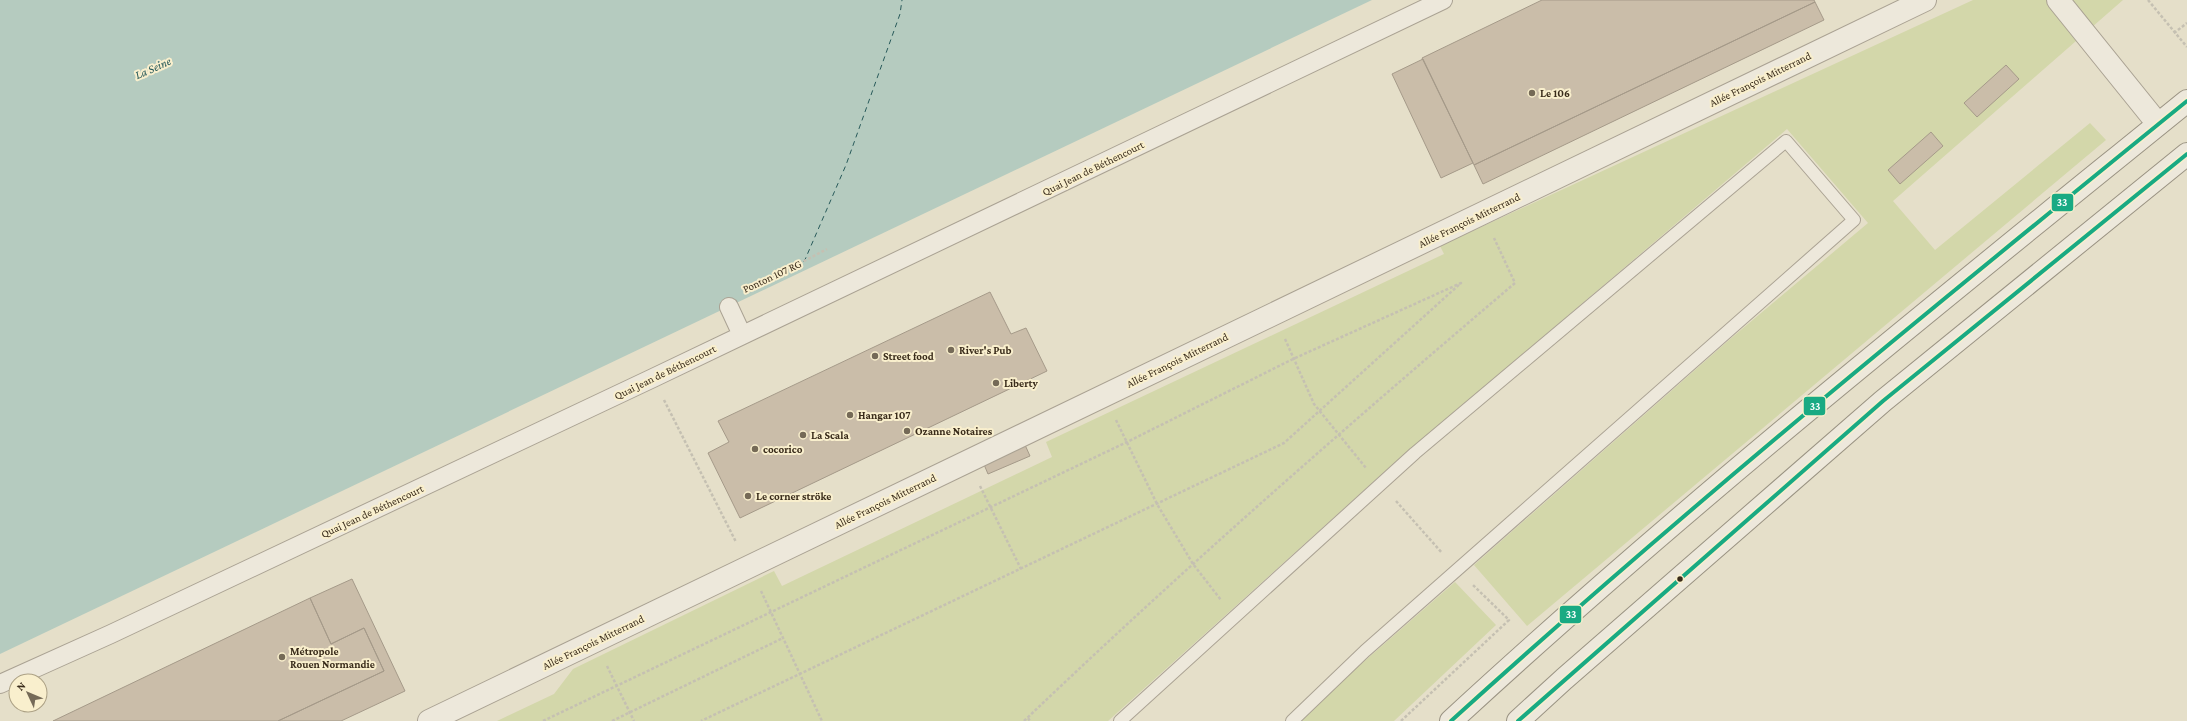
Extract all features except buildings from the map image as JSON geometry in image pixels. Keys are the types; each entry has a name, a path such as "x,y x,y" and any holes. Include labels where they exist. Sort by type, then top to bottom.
{"main road":[{"name":"Allée François Mitterrand","path":"429,721 1925,0"},
{"path":"2058,0 2158,124"},
{"path":"1451,721 1533,645 1714,487 1891,339 2187,101"},
{"path":"1518,721 1882,401 2187,154"}],"street":[{"name":"Quai Jean de Béthencourt","path":"0,684 111,634 742,335 1443,0"},
{"path":"729,307 742,335"}],"lane":[{"path":"1120,721 1415,453 1786,141 1854,220 1365,651 1292,721"}],"path":[{"path":"2148,0 2187,47"},
{"path":"2174,33 2187,23"},
{"path":"1024,721 1193,564 1337,434 1515,282 1483,213"},
{"name":"Ponton 107 RG","path":"729,307 725,298 791,268 827,249"},
{"path":"543,721 1127,442 1293,359 1461,283 1284,443 701,721"},
{"path":"1105,395 1157,504 1193,564 1223,602"},
{"path":"967,461 1021,569"},
{"path":"1401,721 1509,620"},
{"path":"612,721 783,638"},
{"path":"595,641 634,721"}],"green space":[{"path":"1973,0 2123,0 1893,201 1935,250 2090,123 2106,140 1527,626 1474,565 1729,340 1868,223 1787,129 1382,474 1108,721 497,721 554,694 573,669 774,571 782,586 1052,457 1046,442 1444,254 1440,246"},
{"path":"1455,582 1496,625 1394,721 1301,721 1352,672"}],"water":[{"name":"La Seine","path":"0,0 1372,0 0,654"}],"ferry route":[{"path":"804,262 846,165 900,14 902,0"}],"transit line":[{"name":"33","path":"1451,721 1631,561 1723,483 1907,329 2187,101"},
{"name":"33","path":"1518,721 1883,401 2187,154"}],"place":[{"name":"Le 106","path":"1532,93"},
{"name":"River's Pub","path":"951,350"},
{"name":"Street food","path":"875,356"},
{"name":"Liberty","path":"996,383"},
{"name":"Hangar 107","path":"850,415"},
{"name":"Ozanne Notaires","path":"907,431"},
{"name":"La Scala","path":"803,435"},
{"name":"cocorico","path":"755,449"},
{"name":"Le corner ströke","path":"748,496"},
{"name":"Métropole Rouen Normandie","path":"282,657"}]}
